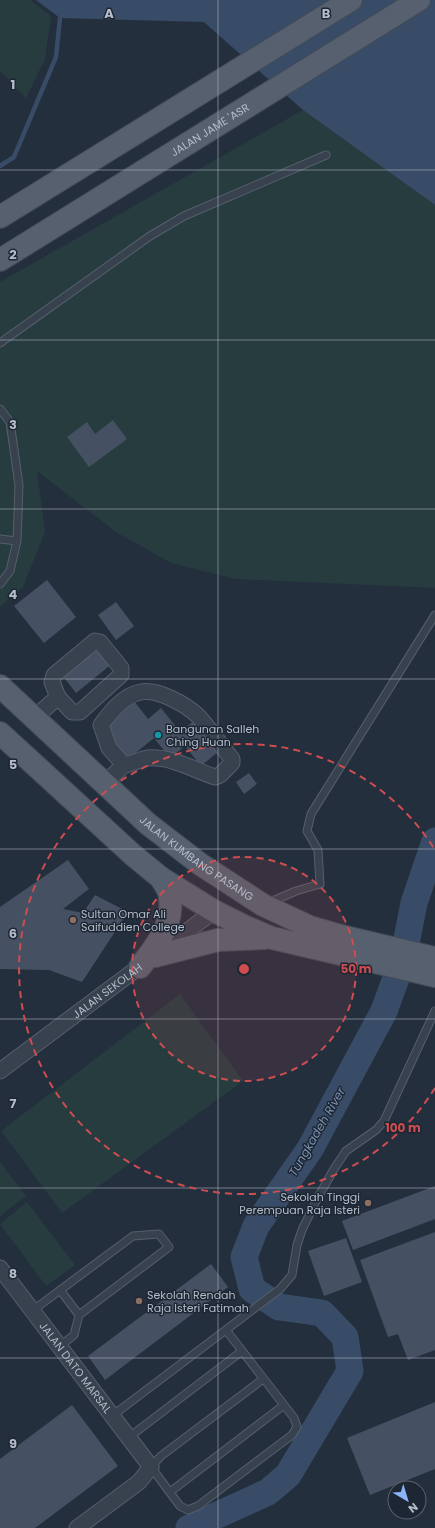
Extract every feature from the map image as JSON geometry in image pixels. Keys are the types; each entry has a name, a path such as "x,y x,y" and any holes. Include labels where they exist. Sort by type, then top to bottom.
{"main road":[{"path":"0,217 351,0"},
{"name":"JALAN JAME 'ASR","path":"0,260 419,0"},
{"name":"JALAN KUMBANG PASANG","path":"0,686 33,719 148,824 200,864 263,905 285,916 340,936 370,951"},
{"name":"JALAN KUMBANG PASANG","path":"0,733 132,855 161,878 214,911 272,938 370,951 435,970"},
{"path":"148,824 168,851 202,884 209,894 214,911 240,910 285,916"},
{"path":"148,962 164,932 170,912 170,896 161,878"},
{"path":"148,962 218,940 272,938"}],"street":[{"path":"95,640 100,642 121,668 121,675 77,713 72,712 58,697 52,682 54,675 95,640"},
{"path":"104,784 124,765 132,764 147,758 162,758 215,777 220,775 232,762 232,759 197,715 184,705 165,696 142,692 128,697 117,706 101,725 109,748 124,765"},
{"path":"33,719 58,697"},
{"name":"JALAN SEKOLAH","path":"0,1071 148,962 214,911"},
{"name":"JALAN DATO MARSAL","path":"0,1268 151,1467"},
{"path":"77,1528 139,1482 151,1467"}],"lane":[{"path":"0,343 150,236 184,216 326,155"},
{"path":"0,409 10,422 17,461 19,485 17,541 10,570 0,584"},
{"path":"0,539 17,541"},
{"path":"263,905 296,891 320,884 318,850 307,831 311,814 435,615"},
{"path":"112,1416 251,1312 280,1289 292,1275 297,1245 317,1199 346,1151 376,1130 384,1121 435,1011"},
{"path":"32,1311 133,1236 159,1234 169,1246 79,1315 74,1335 59,1347"},
{"path":"60,1290 79,1315"},
{"path":"226,1330 294,1418 296,1427 292,1435 198,1506 188,1510 180,1506 151,1467 162,1456 263,1379"},
{"path":"128,1438 242,1351"},
{"path":"170,1492 284,1405"}],"green space":[{"path":"0,0 30,0 51,16 45,59 26,98 0,71"},
{"path":"303,110 435,205 435,588 235,579 171,563 116,532 37,471 45,532 23,587 0,607 0,282"},
{"path":"180,994 243,1081 62,1213 1,1131"},
{"path":"0,1162 26,1196 0,1216"},
{"path":"27,1202 75,1265 46,1286 0,1224"}],"water":[{"path":"36,0 435,0 435,205 303,110 204,22 60,18"}],"building":[{"path":"113,420 127,439 89,467 67,437 87,422 95,434"},
{"path":"47,580 76,617 44,643 14,606"},
{"path":"116,602 134,626 116,640 98,615"},
{"path":"96,642 113,663 76,693 59,671"},
{"name":"Bangunan Salleh Ching Huan","path":"134,701 148,719 161,708 180,732 195,720 219,751 201,766 185,746 170,758 154,738 128,759 102,726"},
{"path":"249,773 257,784 244,794 236,782"},
{"path":"68,860 89,889 63,909 83,913 95,895 128,912 82,982 49,970 0,969 0,907"},
{"path":"435,1186 435,1219 353,1250 342,1221"},
{"path":"435,1232 435,1350 408,1360 398,1334 388,1337 360,1260"},
{"path":"346,1238 362,1282 324,1296 308,1251"},
{"path":"211,1264 228,1287 105,1380 88,1356"},
{"path":"435,1402 435,1469 408,1480 387,1480 387,1488 370,1495 347,1438"},
{"path":"72,1405 118,1466 35,1528 0,1528 0,1459"}],"waterway":[{"path":"0,166 14,157 56,57 60,18 62,13"},
{"name":"Tungkadeh River","path":"189,1528 268,1492 288,1475 350,1371 345,1337 322,1313 279,1307 252,1289 244,1257 256,1226 310,1149 384,1011 403,959 414,903 435,841"}],"place":[{"name":"Bangunan Salleh Ching Huan","path":"158,735"},
{"name":"Sultan Omar Ali Saifuddien College","path":"73,920"},
{"name":"Sekolah Tinggi Perempuan Raja Isteri","path":"368,1203"},
{"name":"Sekolah Rendah Raja Isteri Fatimah","path":"139,1301"}]}
